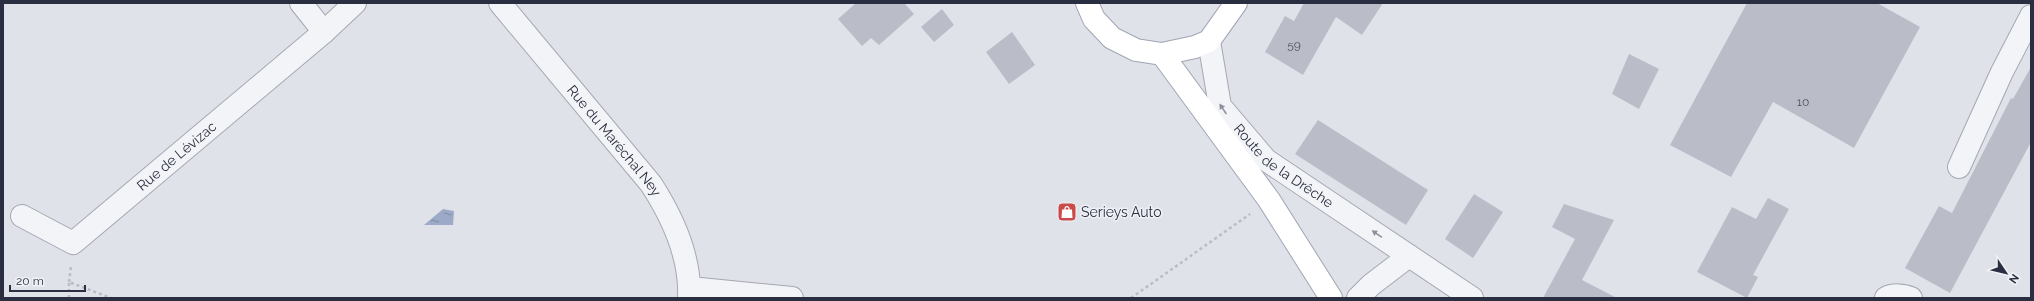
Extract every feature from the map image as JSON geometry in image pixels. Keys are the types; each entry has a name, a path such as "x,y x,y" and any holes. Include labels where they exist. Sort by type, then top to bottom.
{"main road":[{"path":"1087,3 1094,18 1112,38 1136,50 1162,54 1195,47 1209,41 1236,3"},
{"path":"1162,54 1269,200 1331,298"}],"street":[{"path":"301,3 324,32"},
{"name":"Rue de Lévizac","path":"22,216 74,243 324,32 355,3"},
{"name":"Rue du Maréchal Ney","path":"500,3 651,184 667,209 684,252 689,293"},
{"path":"1958,167 2002,72 2031,16"},
{"name":"Route de la Drêche","path":"1209,41 1220,106 1266,160 1472,298"},
{"path":"1358,298 1371,285 1409,256"},
{"path":"689,293 792,298"},
{"path":"1886,298 1889,296 1906,296 1911,298"}],"path":[{"path":"1131,298 1269,200"},
{"path":"69,298 69,282 111,298"}],"water":[{"path":"443,209 454,211 453,225 424,225"}],"building":[{"path":"856,3 904,3 914,14 879,45 871,38 862,46 838,19"},
{"path":"1304,3 1383,3 1362,35 1336,17 1303,75 1265,52 1285,16 1294,21"},
{"path":"1747,3 1877,3 1920,27 1854,148 1773,102 1731,177 1670,145"},
{"path":"942,9 954,25 934,42 921,27"},
{"path":"1012,32 1035,65 1009,84 986,52"},
{"path":"1629,54 1659,69 1639,109 1612,94"},
{"path":"2031,67 2031,142 1950,293 1905,268 1939,206 1952,213 2011,98 2013,99"},
{"path":"1318,120 1428,190 1406,225 1295,154"},
{"path":"1474,194 1503,212 1473,258 1445,239"},
{"path":"1768,198 1789,209 1753,275 1758,277 1747,298 1697,272 1732,207 1756,219"},
{"path":"1564,204 1614,220 1582,280 1617,298 1543,298 1575,239 1552,227"}],"place":[{"name":"Serieys Auto","path":"1067,212"}]}
